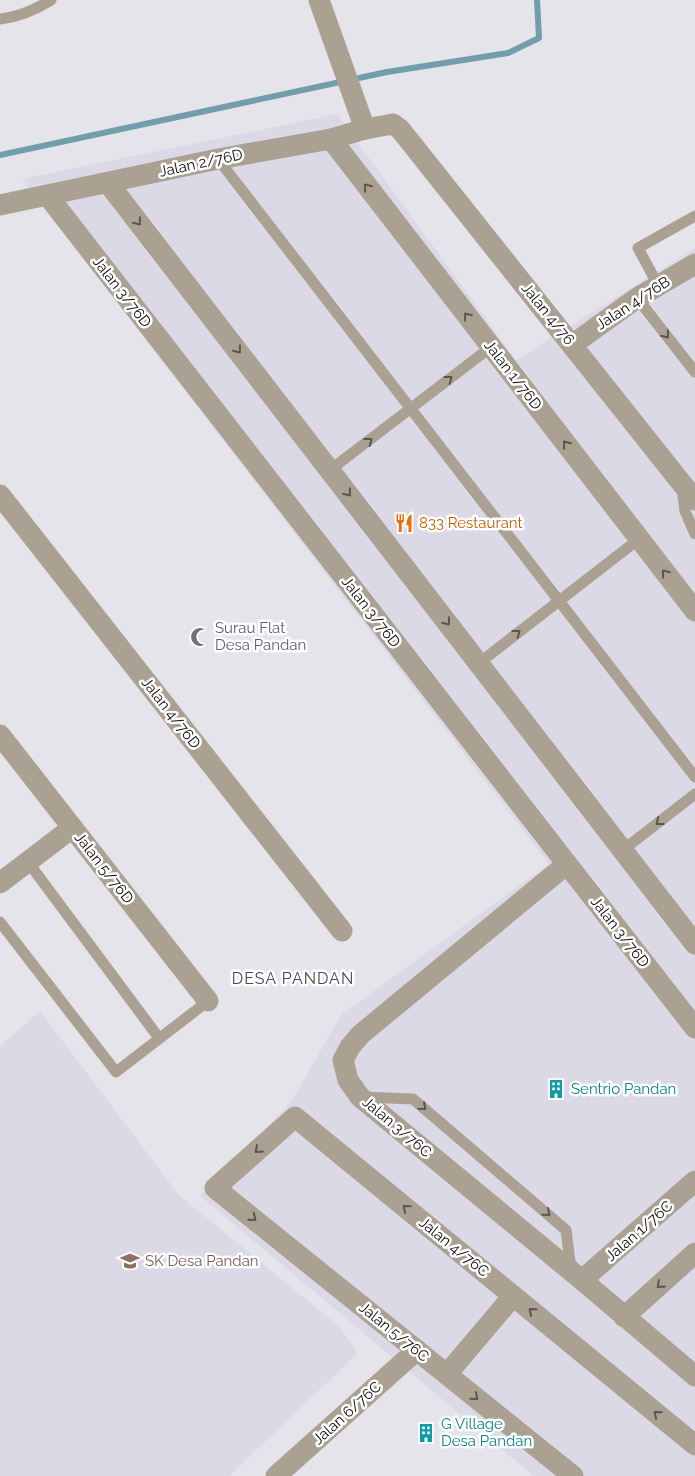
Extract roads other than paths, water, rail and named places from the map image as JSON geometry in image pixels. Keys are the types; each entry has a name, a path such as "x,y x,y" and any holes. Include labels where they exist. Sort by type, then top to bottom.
{"street":[{"path":"319,0 365,129"},
{"name":"Jalan 2/76D","path":"0,205 218,159 330,139 365,129 392,124 400,129"},
{"name":"Jalan 4/76","path":"400,129 695,500"},
{"name":"Jalan 1/76D","path":"330,139 695,611"},
{"path":"108,183 695,944"},
{"name":"Jalan 3/76D","path":"48,196 695,1028"},
{"name":"Jalan 4/76B","path":"572,345 637,298 695,264"},
{"name":"Jalan 4/76D","path":"0,495 342,931"},
{"name":"Jalan 5/76D","path":"0,735 208,1001"},
{"path":"0,883 72,828"},
{"name":"Jalan 3/76C","path":"567,864 360,1035 350,1047 343,1060 348,1080 360,1097 695,1376"},
{"name":"Jalan 4/76C","path":"215,1188 295,1117 695,1445"},
{"name":"Jalan 1/76C","path":"577,1276 695,1181"},
{"name":"Jalan 5/76C","path":"215,1188 573,1476"},
{"path":"624,1317 695,1253"},
{"path":"447,1374 513,1296"},
{"name":"Jalan 6/76C","path":"276,1476 417,1350"}],"lane":[{"path":"0,20 13,18 38,8 51,0"},
{"path":"218,159 695,777"},
{"path":"658,285 638,248 695,216"},
{"path":"637,298 695,372"},
{"path":"330,470 491,347"},
{"path":"682,483 685,511 695,534"},
{"path":"479,663 639,539"},
{"path":"623,850 695,794"},
{"path":"28,862 159,1038"},
{"path":"0,922 116,1072 208,1001"},
{"path":"360,1097 414,1099 566,1230 577,1276"}],"waterway":[{"path":"0,155 387,72 508,53 539,38 537,0"}],"place":[{"name":"833 Restaurant","path":"404,523"},
{"name":"Surau Flat Desa Pandan","path":"200,637"},
{"name":"Sentrio Pandan","path":"556,1089"},
{"name":"SK Desa Pandan","path":"130,1261"},
{"name":"G Village Desa Pandan","path":"426,1433"}],"district":[{"name":"DESA PANDAN","path":"293,978"}]}
